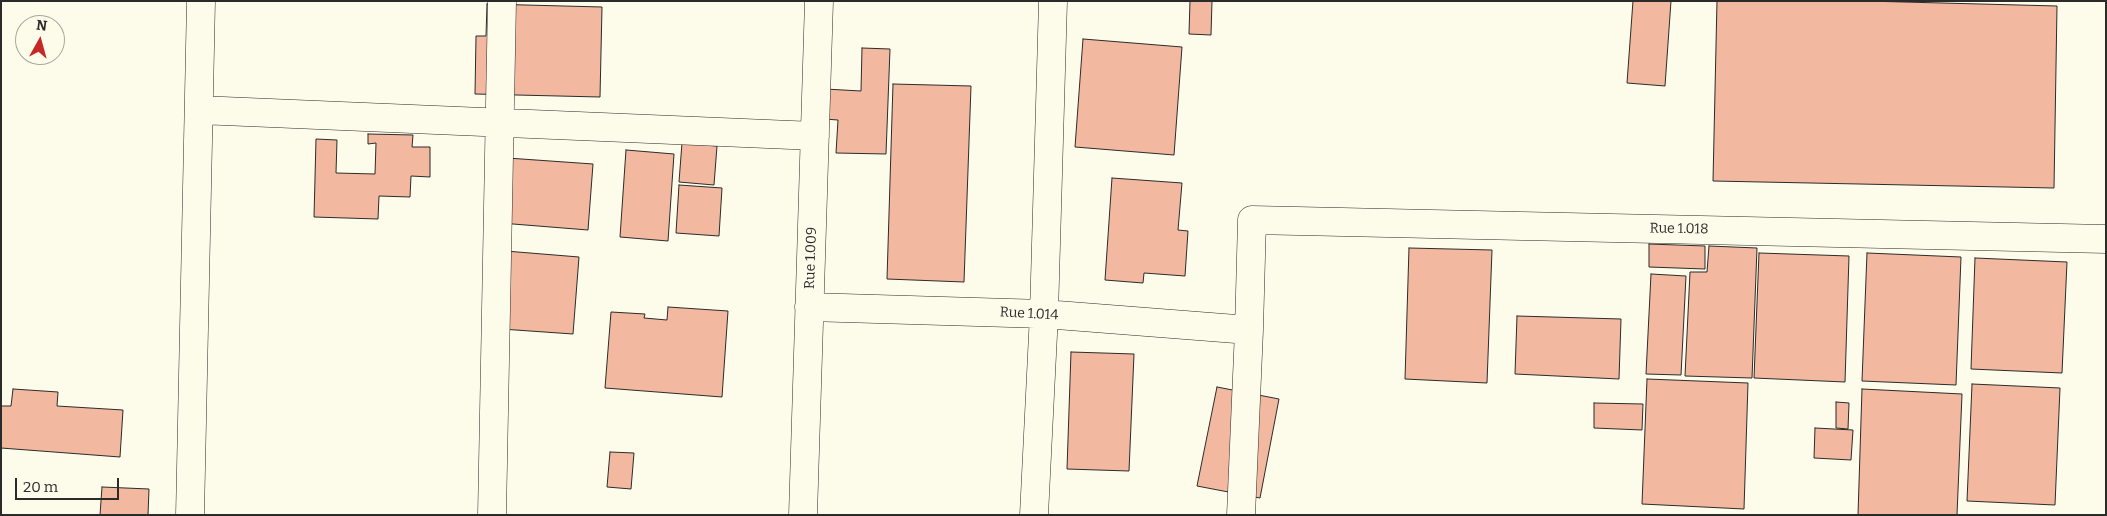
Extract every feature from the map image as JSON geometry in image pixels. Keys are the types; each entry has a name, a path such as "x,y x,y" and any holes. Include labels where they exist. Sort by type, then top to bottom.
{"street":[{"path":"190,515 201,1"},
{"path":"492,515 502,1"},
{"name":"Rue 1.009","path":"803,515 819,1"},
{"path":"1034,515 1044,314 1053,1"},
{"path":"199,110 815,136"},
{"name":"Rue 1.018","path":"1249,330 1252,220 2106,239"},
{"name":"Rue 1.014","path":"809,307 1044,314 1249,330"},
{"path":"1241,515 1249,330"}],"building":[{"path":"1190,1 1212,1 1211,35 1189,34"},
{"path":"1633,1 1671,1 1665,86 1627,83"},
{"path":"1717,1 1865,1 2057,6 2054,188 1713,181"},
{"path":"487,4 602,7 600,97 475,94 476,36 486,36"},
{"path":"1083,39 1182,47 1174,155 1075,147"},
{"path":"862,48 890,49 886,154 836,153 838,120 824,119 825,89 861,91"},
{"path":"893,84 971,86 964,282 887,279"},
{"path":"368,134 413,135 412,147 430,147 430,177 411,176 410,197 379,196 378,219 314,217 316,139 337,140 336,173 375,174 376,143 368,144"},
{"path":"682,143 717,146 714,185 679,182"},
{"path":"626,150 674,154 668,241 620,237"},
{"path":"493,157 593,164 588,230 488,222"},
{"path":"1112,178 1182,183 1178,230 1188,231 1185,276 1144,273 1143,283 1105,280"},
{"path":"679,185 722,188 719,236 676,233"},
{"path":"1649,244 1705,246 1705,269 1649,267"},
{"path":"1709,246 1757,248 1752,378 1685,376 1690,272 1707,272"},
{"path":"1409,248 1492,250 1487,383 1405,379"},
{"path":"493,250 579,257 573,334 487,328"},
{"path":"1759,253 1849,256 1845,382 1754,378"},
{"path":"1867,253 1961,257 1956,385 1862,381"},
{"path":"1975,258 2067,262 2062,373 1971,369"},
{"path":"1651,274 1686,276 1681,375 1646,374"},
{"path":"668,307 728,311 722,397 605,388 611,312 645,314 644,318 667,320"},
{"path":"1517,316 1621,319 1619,379 1515,374"},
{"path":"1071,352 1134,354 1129,471 1067,469"},
{"path":"1647,379 1748,383 1744,509 1642,504"},
{"path":"1972,384 2060,388 2055,505 1967,501"},
{"path":"1217,387 1279,399 1260,498 1197,486"},
{"path":"13,389 58,392 57,406 123,410 120,457 1,448 1,406 11,406"},
{"path":"1862,389 1962,394 1957,515 1858,515"},
{"path":"1836,402 1849,403 1848,429 1836,428"},
{"path":"1594,403 1643,404 1642,430 1594,428"},
{"path":"1815,428 1853,430 1851,460 1814,458"},
{"path":"610,452 634,453 631,489 607,487"},
{"path":"102,487 149,489 148,515 100,515"}]}
